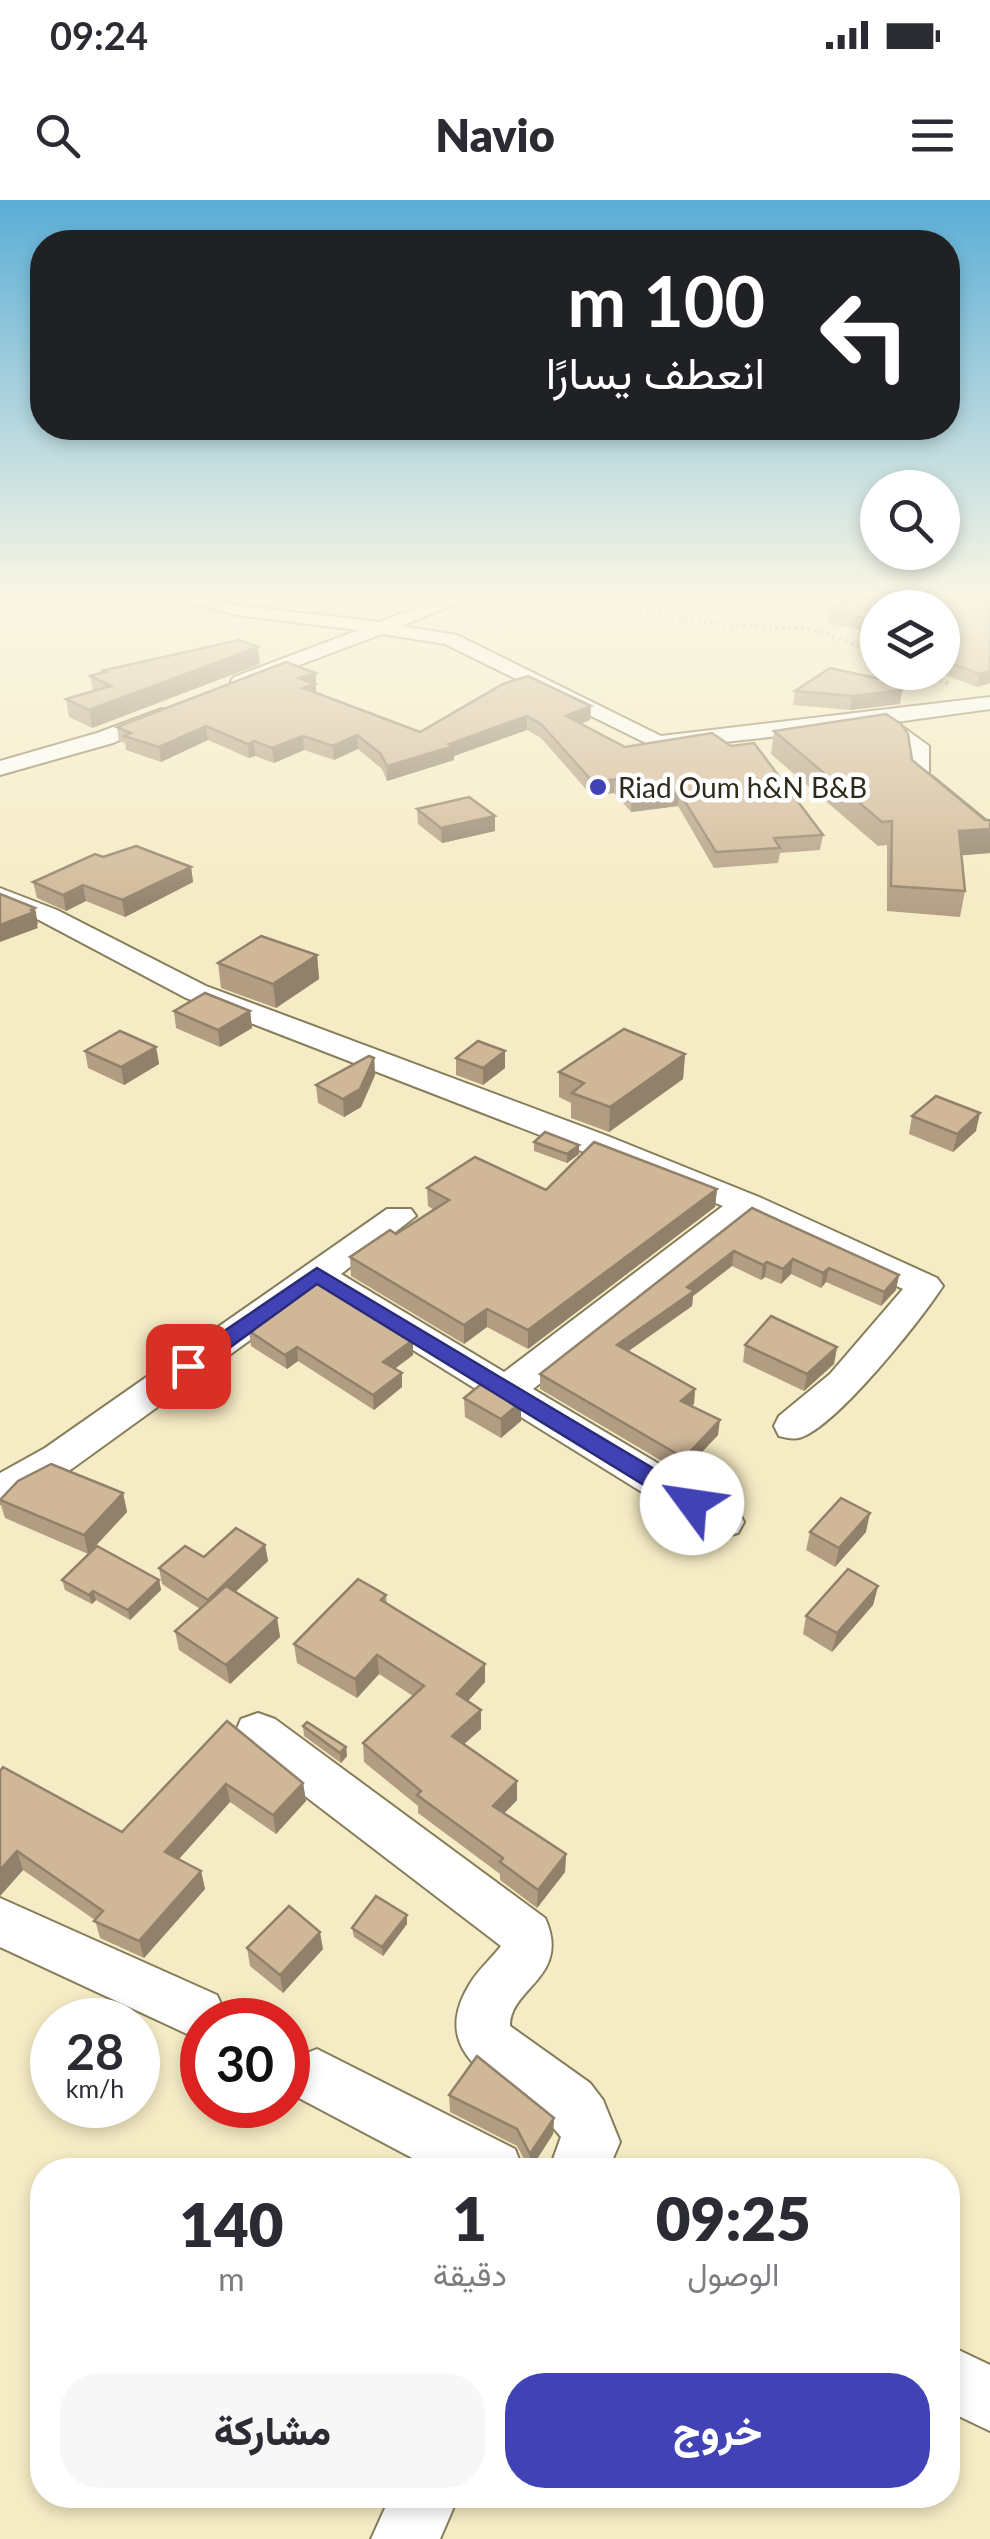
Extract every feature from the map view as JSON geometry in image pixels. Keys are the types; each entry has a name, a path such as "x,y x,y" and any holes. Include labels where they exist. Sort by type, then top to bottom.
{"street":[{"path":"577,702 658,743 877,719 989,702"},
{"path":"0,768 104,738 178,708"},
{"path":"877,719 914,742 919,750 918,776 990,836"},
{"path":"0,896 48,915 196,992 747,1204 924,1286 843,1382 793,1426"},
{"path":"506,1390 747,1204"},
{"path":"0,1488 18,1483 58,1458 399,1216"},
{"path":"317,1275 723,1522"},
{"path":"258,1733 527,1935 525,1953 484,2012 483,2028 495,2049 568,2097 580,2110 591,2142 584,2158"},
{"path":"0,1922 180,2005"},
{"path":"317,2077 471,2158"},
{"path":"960,2383 990,2399"},
{"path":"405,2539 420,2508"}],"building":[{"path":"73,702 110,702 89,710"},
{"path":"182,702 341,702 420,732 472,702 583,702 591,706 566,716 625,747 712,733 731,746 754,743 823,835 774,838 780,848 716,852 679,792 632,798 615,779 593,782 541,724 527,716 449,744 454,746 387,766 381,754 357,735 333,746 303,736 272,748 254,741 248,744 206,726 159,747 124,736 131,733 117,727"},
{"path":"886,714 908,734 912,760 985,820 990,820 990,829 959,831 965,891 891,886 892,821 882,822 774,731"},
{"path":"469,797 495,816 441,828 417,809"},
{"path":"136,846 191,867 122,900 83,885 63,895 33,882 95,854 103,857"},
{"path":"0,894 35,908 31,910 34,912 0,925"},
{"path":"261,936 317,955 273,984 218,963"},
{"path":"205,993 250,1011 218,1030 174,1011"},
{"path":"624,1029 685,1054 610,1107 572,1093 584,1083 559,1072"},
{"path":"120,1031 156,1047 121,1067 85,1051"},
{"path":"478,1041 505,1051 483,1068 456,1058"},
{"path":"369,1056 374,1058 360,1089 343,1099 316,1085"},
{"path":"936,1096 980,1113 957,1134 912,1116"},
{"path":"545,1132 579,1145 567,1154 534,1142"},
{"path":"594,1142 717,1189 528,1330 487,1309 464,1325 350,1257 390,1230 396,1234 449,1200 427,1188 475,1157 546,1190"},
{"path":"752,1208 899,1275 884,1292 829,1268 823,1273 793,1259 783,1269 767,1262 763,1265 734,1251 687,1287 694,1291 617,1345 695,1389 681,1401 720,1420 684,1458 540,1374"},
{"path":"317,1281 413,1340 383,1362 402,1373 373,1395 297,1347 285,1355 249,1331"},
{"path":"771,1316 837,1347 807,1374 745,1345"},
{"path":"485,1381 521,1402 501,1419 464,1398"},
{"path":"51,1464 123,1493 84,1535 0,1500 18,1481"},
{"path":"841,1498 870,1513 839,1548 810,1532"},
{"path":"236,1528 265,1545 208,1600 159,1568 185,1546 204,1557"},
{"path":"97,1546 159,1580 128,1610 62,1580"},
{"path":"848,1569 878,1586 837,1633 806,1616"},
{"path":"358,1579 386,1595 381,1600 485,1664 457,1694 481,1710 452,1736 517,1781 493,1806 566,1854 538,1890 500,1862 503,1858 417,1795 421,1791 363,1743 424,1686 377,1655 355,1679 294,1644"},
{"path":"226,1586 277,1618 226,1665 175,1631"},
{"path":"227,1721 303,1783 273,1815 226,1784 165,1852 201,1871 139,1941 94,1921 103,1911 17,1851 0,1870 3,1767 122,1832"},
{"path":"307,1722 346,1747 340,1753 303,1726"},
{"path":"376,1896 407,1915 382,1947 352,1928"},
{"path":"289,1906 320,1932 280,1975 247,1948"},
{"path":"477,2056 554,2118 530,2154 517,2129 449,2095"}],"place":[{"name":"Riad Oum h&N B&B","path":"598,787"}],"route":[{"path":"188,1366 317,1275 692,1503"}]}
